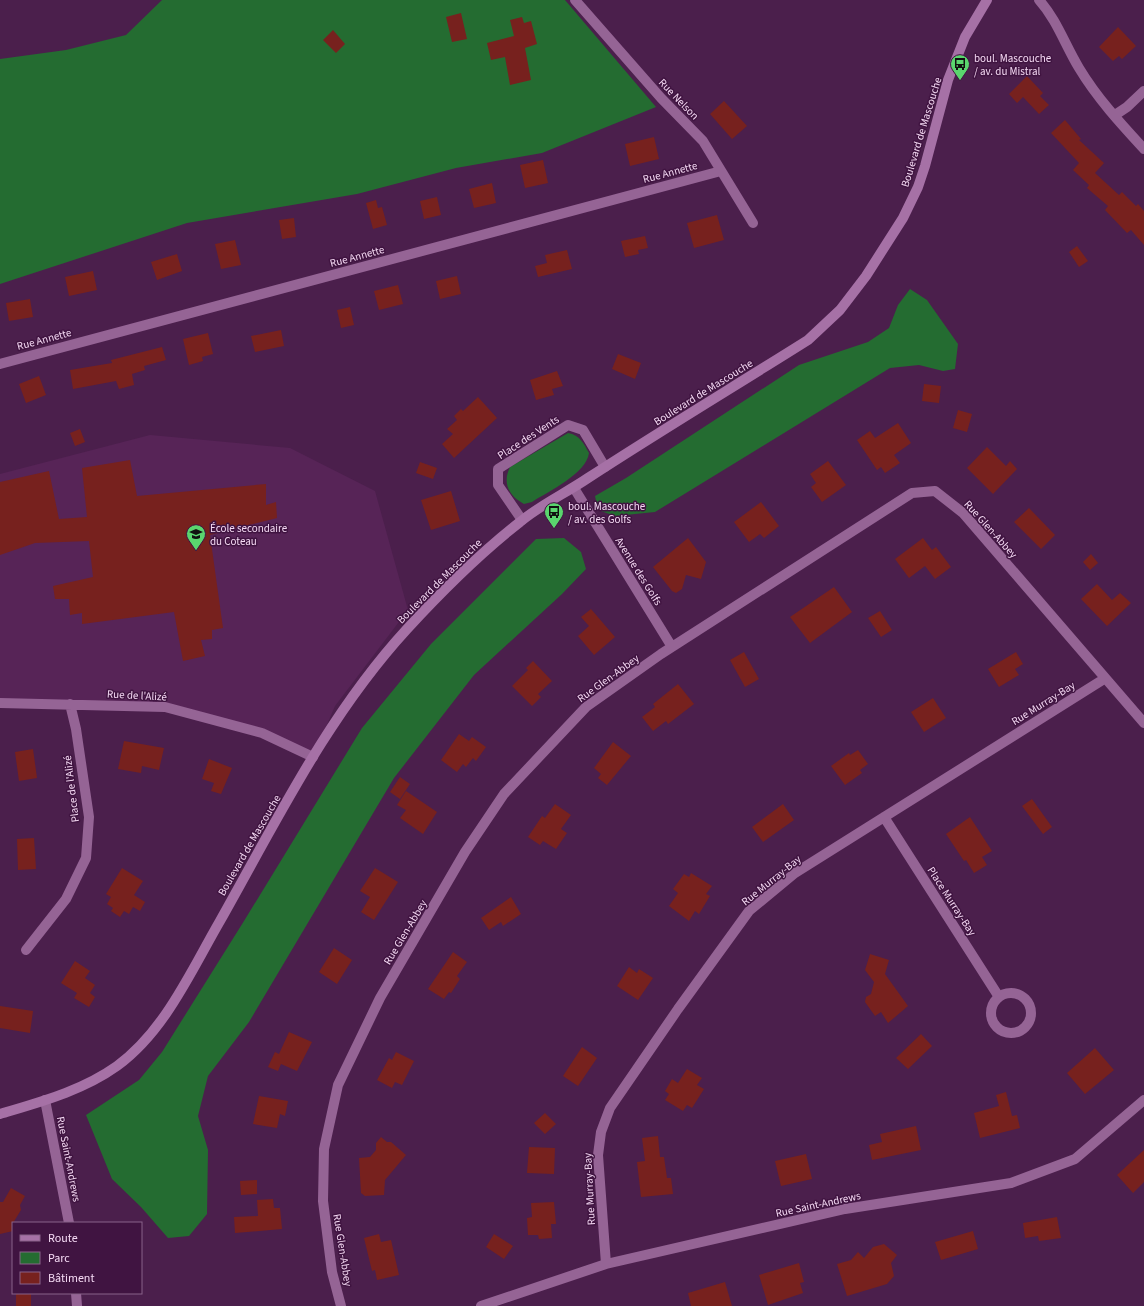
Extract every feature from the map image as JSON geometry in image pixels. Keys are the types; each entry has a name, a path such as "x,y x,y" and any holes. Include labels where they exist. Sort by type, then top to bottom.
{"street":[{"name":"Rue Nelson","path":"575,0 660,98 703,141 753,223"},
{"name":"Boulevard de Mascouche","path":"0,1114 46,1100 92,1082 118,1065 139,1046 180,990 313,757 352,695 395,642 464,570 522,520 808,340 840,310 892,236 911,202 925,166 948,80 965,37 987,0"},
{"path":"1039,0 1056,23 1080,69 1098,96 1144,149"},
{"path":"1115,115 1127,107 1144,91"},
{"name":"Rue Annette","path":"0,364 721,171"},
{"name":"Place des Vents","path":"522,520 498,485 498,470 568,424 583,430 605,467"},
{"name":"Avenue des Golfs","path":"574,488 672,647"},
{"name":"Rue Glen-Abbey","path":"341,1306 332,1272 323,1202 324,1148 338,1085 380,998 465,852 504,794 586,708 672,647 912,493 935,491 963,513 1104,679 1144,723"},
{"name":"Rue Murray-Bay","path":"606,1264 598,1155 601,1132 610,1108 678,1008 749,912 795,873 1104,679"},
{"name":"Rue de l'Alizé","path":"0,703 165,707 262,733 313,757"},
{"name":"Place de l'Alizé","path":"26,950 66,899 86,858 89,817 76,729 70,704"},
{"name":"Place Murray-Bay","path":"884,817 999,997"},
{"path":"1012,993 1024,998 1031,1010 1028,1024 1024,1029 1012,1034 1000,1030 995,1026 990,1013 994,1001 999,997 1012,993"},
{"name":"Rue Saint-Andrews","path":"46,1100 69,1222"},
{"name":"Rue Saint-Andrews","path":"481,1306 606,1264 845,1209 1011,1183 1075,1159 1144,1100"},
{"path":"76,1294 77,1306"}],"shaded area":[{"name":"École secondaire du Coteau","path":"150,435 290,448 375,491 408,610 335,706 313,757 262,733 165,707 0,703 0,474"}],"green space":[{"path":"162,0 565,0 656,107 542,153 456,168 357,194 187,223 0,284 0,59 66,50 126,35"},
{"path":"910,289 927,300 958,344 955,369 943,371 919,365 890,368 655,512 615,516 598,510 595,496 626,478 799,365 868,342 889,328 898,305"},
{"path":"568,433 579,438 589,453 581,468 566,481 532,502 524,504 519,501 514,497 508,488 507,478 510,467"},
{"path":"564,538 581,552 586,569 562,594 474,675 394,778 249,1022 208,1076 198,1116 208,1150 207,1214 189,1236 168,1238 141,1207 112,1179 86,1115 139,1080 162,1052 362,728 431,644 536,539"}],"building":[{"path":"461,13 467,39 452,42 446,17"},
{"path":"522,17 524,23 531,21 537,44 525,48 531,80 510,85 505,57 491,60 487,43 514,36 510,20"},
{"path":"1118,27 1136,46 1122,59 1119,56 1113,61 1099,47"},
{"path":"333,30 345,44 336,53 323,40"},
{"path":"1027,76 1043,93 1040,96 1049,105 1039,114 1023,97 1017,103 1009,94"},
{"path":"724,101 747,126 732,139 710,114"},
{"path":"1065,120 1081,139 1079,140 1104,163 1095,173 1119,195 1122,192 1136,206 1138,204 1144,211 1144,245 1131,230 1127,233 1105,210 1108,206 1087,188 1089,185 1073,170 1079,163 1051,133"},
{"path":"654,137 659,159 630,166 625,144"},
{"path":"543,160 548,183 525,188 520,165"},
{"path":"492,183 496,203 474,208 469,189"},
{"path":"437,197 441,215 424,219 420,201"},
{"path":"376,200 378,208 382,207 387,225 373,229 366,203"},
{"path":"717,215 724,240 694,248 687,223"},
{"path":"294,218 296,237 282,239 279,220"},
{"path":"645,236 648,248 638,250 639,254 625,257 621,241"},
{"path":"235,240 241,265 221,269 215,244"},
{"path":"1077,246 1088,261 1079,267 1069,252"},
{"path":"567,250 572,269 538,277 535,266 547,263 545,255"},
{"path":"177,254 182,271 157,280 151,262"},
{"path":"93,271 97,290 69,296 65,277"},
{"path":"457,276 461,294 440,299 436,281"},
{"path":"398,285 403,304 379,310 374,291"},
{"path":"30,299 33,317 9,321 6,303"},
{"path":"350,307 354,325 341,328 337,310"},
{"path":"281,330 284,346 255,352 251,336"},
{"path":"208,333 213,354 202,357 203,361 189,365 183,339"},
{"path":"162,347 166,360 144,366 145,370 132,374 134,385 119,389 116,381 73,389 70,370 112,363 111,360"},
{"path":"618,354 641,363 635,379 612,369"},
{"path":"557,371 563,386 552,389 554,395 536,400 530,380"},
{"path":"39,376 46,395 26,403 19,384"},
{"path":"924,384 941,386 939,403 922,401"},
{"path":"478,397 497,418 454,458 442,444 453,434 447,429 457,420 454,416 461,409 463,411"},
{"path":"958,410 972,414 967,432 953,428"},
{"path":"898,423 911,443 894,455 900,463 885,473 881,467 877,470 857,440 870,431 875,438"},
{"path":"80,429 85,442 75,446 70,433"},
{"path":"987,447 1006,466 1010,461 1017,469 993,494 967,468"},
{"path":"130,460 137,496 266,484 266,505 276,502 277,518 210,535 223,628 212,630 212,639 201,640 205,656 183,661 174,612 82,624 82,613 70,615 69,599 55,599 53,586 93,577 89,541 35,543 0,555 0,482 49,471 59,519 87,517 82,468"},
{"path":"828,461 846,485 822,502 811,487 816,483 810,474"},
{"path":"420,462 437,468 433,479 416,473"},
{"path":"451,491 460,521 431,530 421,500"},
{"path":"761,502 779,526 764,538 760,534 749,542 734,522"},
{"path":"1029,508 1055,535 1041,549 1014,522"},
{"path":"688,538 706,562 701,579 686,575 682,589 676,593 672,591 653,567"},
{"path":"923,538 932,550 936,547 951,567 935,579 925,566 909,578 895,559"},
{"path":"1091,554 1098,563 1090,570 1083,562"},
{"path":"1097,584 1112,600 1120,593 1131,603 1107,626 1081,599"},
{"path":"834,587 852,612 810,643 790,617"},
{"path":"591,609 615,637 594,655 578,636 589,626 581,617"},
{"path":"880,611 892,630 881,637 868,618"},
{"path":"744,652 759,679 745,687 730,660"},
{"path":"1016,652 1023,664 1015,669 1019,675 999,687 988,669"},
{"path":"533,661 552,681 538,694 541,697 532,706 512,686 528,670 526,668"},
{"path":"678,684 694,704 668,724 666,721 653,731 642,717 655,707 653,704"},
{"path":"933,698 946,718 924,732 911,712"},
{"path":"459,734 469,741 472,737 486,747 476,761 473,758 466,767 463,764 457,772 441,760"},
{"path":"124,741 164,748 159,770 142,766 141,773 118,769"},
{"path":"613,742 631,756 607,785 598,778 601,774 594,768"},
{"path":"33,749 37,778 19,781 15,752"},
{"path":"858,750 868,764 860,770 862,773 845,785 831,766 849,753 850,755"},
{"path":"209,759 232,768 221,794 211,791 214,783 202,779"},
{"path":"400,777 410,784 400,799 390,792"},
{"path":"406,791 437,812 423,834 400,818 406,810 397,805"},
{"path":"1032,799 1052,827 1043,834 1022,806"},
{"path":"555,804 571,815 561,829 567,833 556,849 543,841 540,845 528,837 542,816 545,818"},
{"path":"783,804 794,820 763,842 752,827"},
{"path":"970,817 992,851 982,857 987,865 974,873 946,834"},
{"path":"34,838 36,869 18,870 17,839"},
{"path":"122,868 143,881 134,895 145,902 140,911 133,907 129,914 124,911 120,917 111,911 113,908 107,904 111,897 106,894"},
{"path":"375,868 398,882 374,920 361,912 370,897 360,891"},
{"path":"691,873 712,886 706,894 710,896 699,914 695,911 689,921 669,906 678,893 673,889 684,874 689,877"},
{"path":"511,897 521,914 503,926 501,922 489,930 481,918"},
{"path":"334,948 352,960 337,984 319,972"},
{"path":"453,952 467,962 457,976 460,979 451,993 449,992 444,999 428,989"},
{"path":"870,954 889,960 885,974 908,1006 888,1023 881,1012 875,1016 865,1002 866,997 871,994 874,982 865,970"},
{"path":"75,961 90,971 85,978 95,985 90,993 95,997 89,1007 74,998 77,993 61,983"},
{"path":"629,967 637,973 639,969 653,978 638,1000 617,986"},
{"path":"0,1006 33,1011 30,1033 0,1028"},
{"path":"289,1032 312,1042 297,1071 281,1064 278,1071 268,1067 275,1052 279,1054"},
{"path":"921,1034 932,1046 908,1069 896,1058"},
{"path":"582,1047 597,1058 578,1086 563,1076"},
{"path":"1095,1048 1114,1070 1085,1094 1067,1073"},
{"path":"396,1052 414,1061 402,1085 395,1082 392,1088 377,1080 389,1058 392,1060"},
{"path":"687,1069 702,1078 697,1085 704,1089 692,1108 687,1105 683,1111 665,1100 669,1094 665,1091 672,1079 678,1083"},
{"path":"1006,1092 1012,1116 1017,1115 1020,1128 980,1138 974,1113 999,1106 996,1095"},
{"path":"259,1096 288,1101 285,1116 280,1114 277,1128 253,1124"},
{"path":"545,1113 556,1124 545,1134 534,1123"},
{"path":"916,1126 921,1150 872,1160 869,1145 882,1142 880,1134"},
{"path":"658,1136 660,1157 664,1157 667,1178 671,1178 673,1194 641,1197 637,1162 645,1161 642,1138"},
{"path":"381,1137 387,1142 391,1142 406,1155 385,1180 384,1195 365,1196 361,1193 359,1158 370,1157 376,1150 376,1143"},
{"path":"529,1147 555,1148 554,1174 527,1173"},
{"path":"1144,1150 1144,1182 1133,1193 1117,1175"},
{"path":"806,1154 812,1179 781,1186 775,1161"},
{"path":"257,1180 257,1194 241,1195 240,1181"},
{"path":"11,1188 25,1196 20,1205 21,1210 14,1222 12,1222 12,1231 0,1234 0,1202 3,1202"},
{"path":"273,1199 274,1208 280,1208 282,1229 235,1233 234,1217 258,1216 257,1200"},
{"path":"554,1202 556,1224 551,1224 552,1238 539,1239 538,1235 528,1235 527,1218 532,1217 531,1203"},
{"path":"1057,1217 1061,1238 1039,1241 1038,1236 1025,1238 1023,1223"},
{"path":"973,1231 978,1249 941,1260 935,1242"},
{"path":"379,1234 381,1242 391,1240 399,1275 377,1280 375,1270 372,1271 364,1238"},
{"path":"494,1234 513,1246 504,1259 486,1247"},
{"path":"884,1244 897,1255 891,1263 894,1276 887,1284 847,1296 837,1264 851,1260 858,1252 864,1258 873,1247"},
{"path":"799,1263 804,1282 800,1283 803,1293 768,1305 759,1275"},
{"path":"725,1282 732,1306 691,1306 688,1293"},
{"path":"16,1294 31,1294 31,1306 16,1306"}],"place":[{"name":"boul. Mascouche / av. du Mistral","path":"960,81"},
{"name":"boul. Mascouche / av. des Golfs","path":"554,529"},
{"name":"École secondaire du Coteau","path":"196,551"}]}
